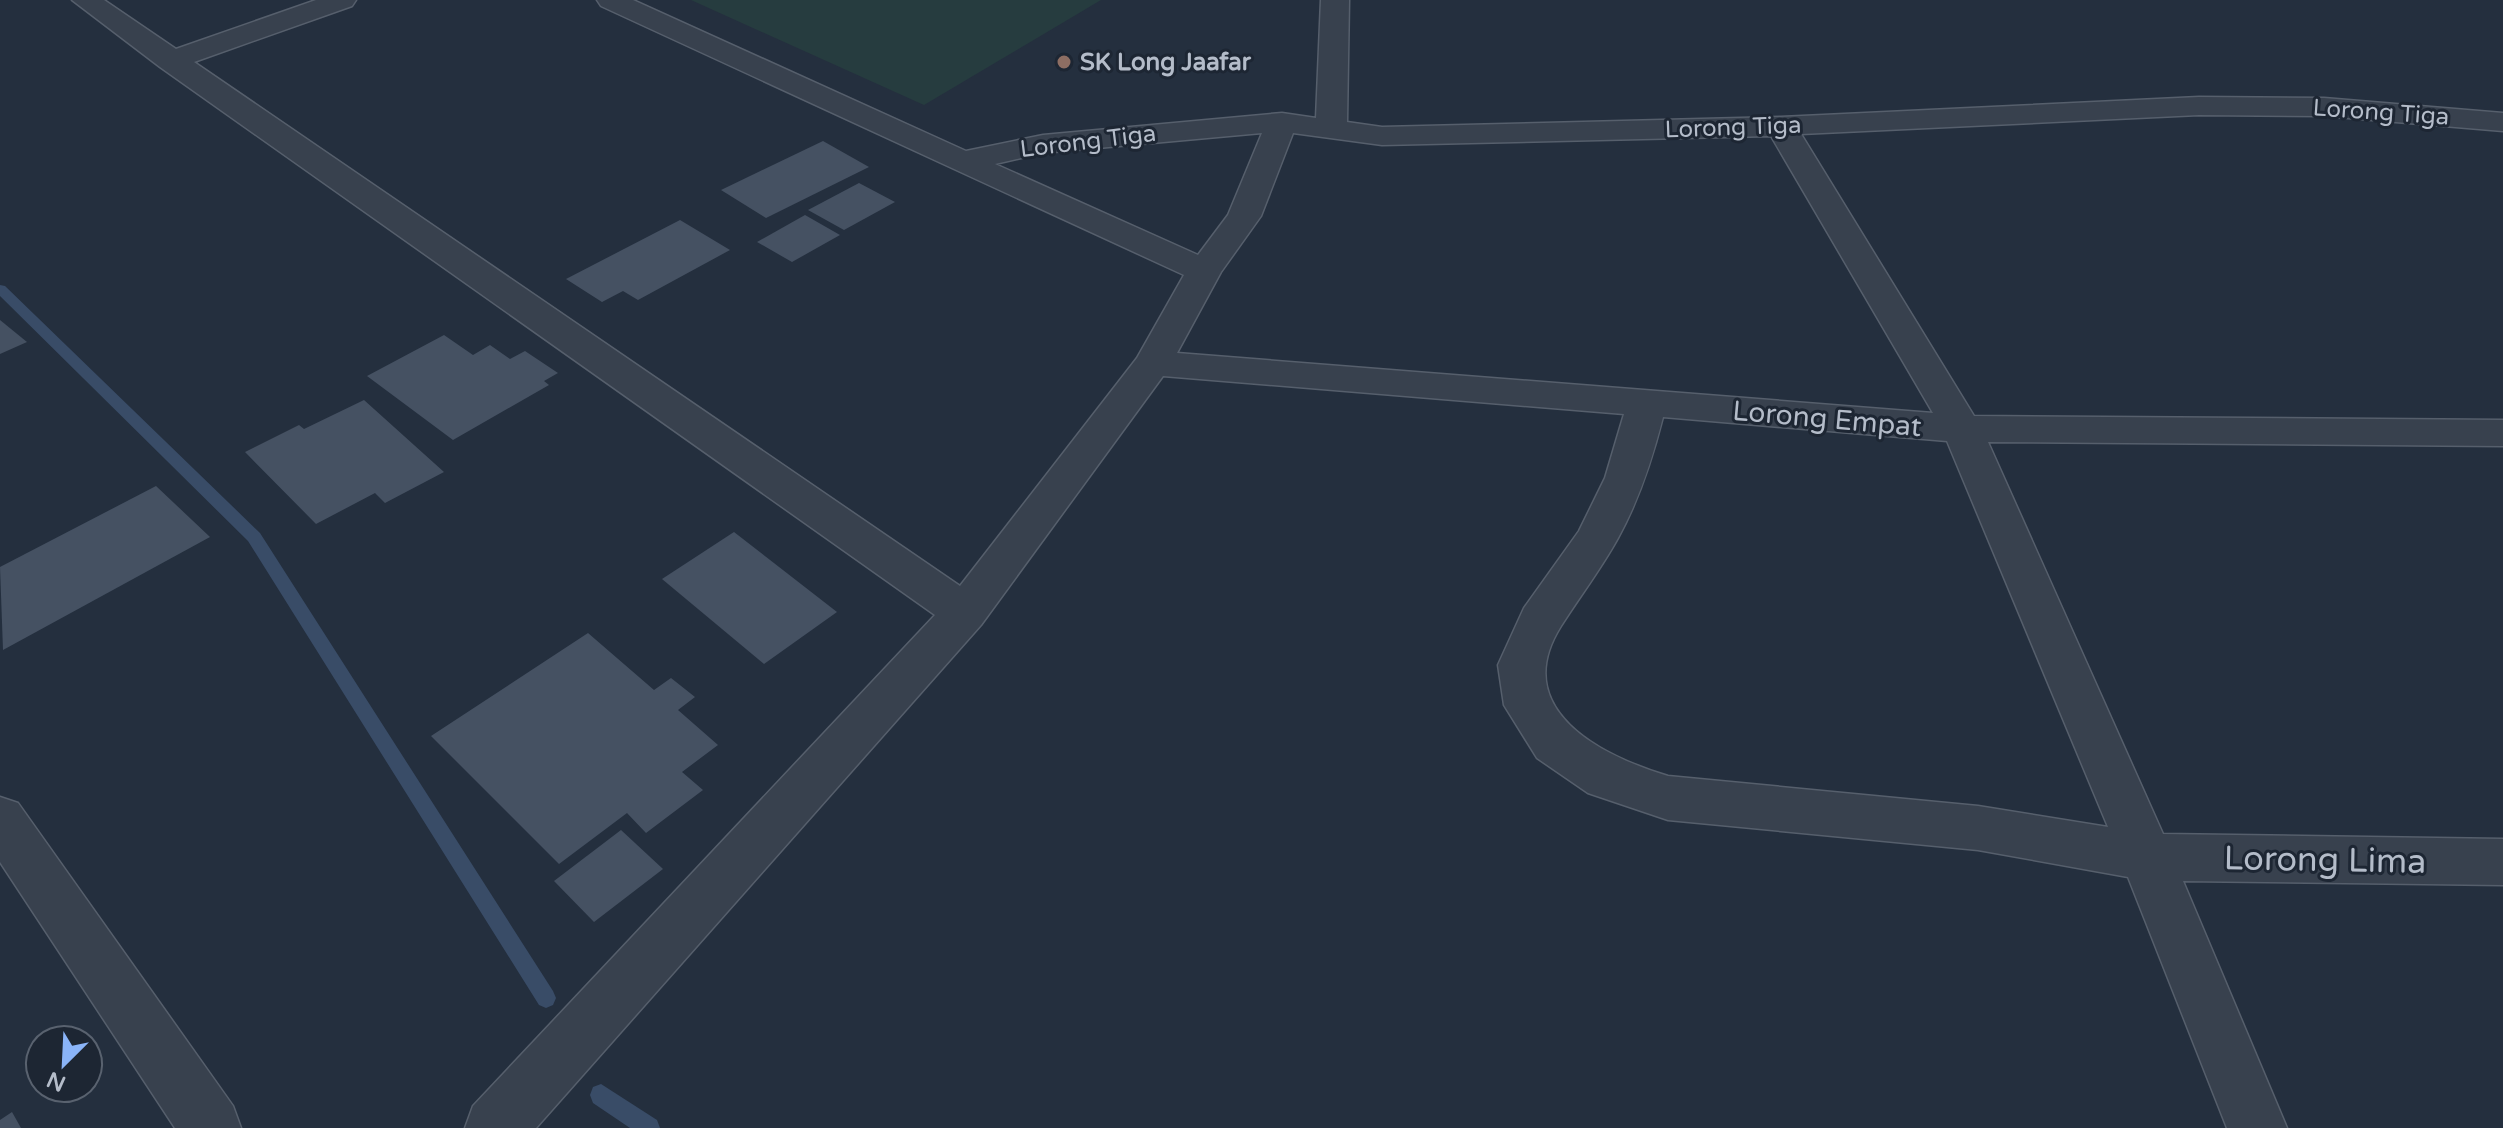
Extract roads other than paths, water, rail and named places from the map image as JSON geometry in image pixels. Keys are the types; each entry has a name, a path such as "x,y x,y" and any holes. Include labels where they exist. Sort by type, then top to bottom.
{"street":[{"path":"86,0 965,613"},
{"path":"170,61 342,0"},
{"path":"611,0 967,160 1204,271"},
{"path":"1331,131 1335,0"},
{"name":"Lorong Tiga","path":"967,160 1043,144 1282,122 1331,131 1440,136 1781,126 2199,106 2324,107 2503,122"},
{"path":"495,1128 965,613 1153,363 1204,271 1244,216 1282,122"},
{"path":"1781,126 1962,429 2147,857 2257,1128"},
{"name":"Lorong Empat","path":"1153,363 1962,429 2503,433"},
{"name":"Lorong Lima","path":"1647,403 1626,478 1565,589 1540,620 1522,665 1528,705 1554,744 1606,778 1668,798 1978,828 2147,857 2503,862"},
{"path":"0,819 211,1128"}],"waterway":[{"path":"0,289 254,537 546,998"},
{"path":"601,1095 649,1128"}],"place":[{"name":"SK Long Jaafar","path":"1064,62"}]}
